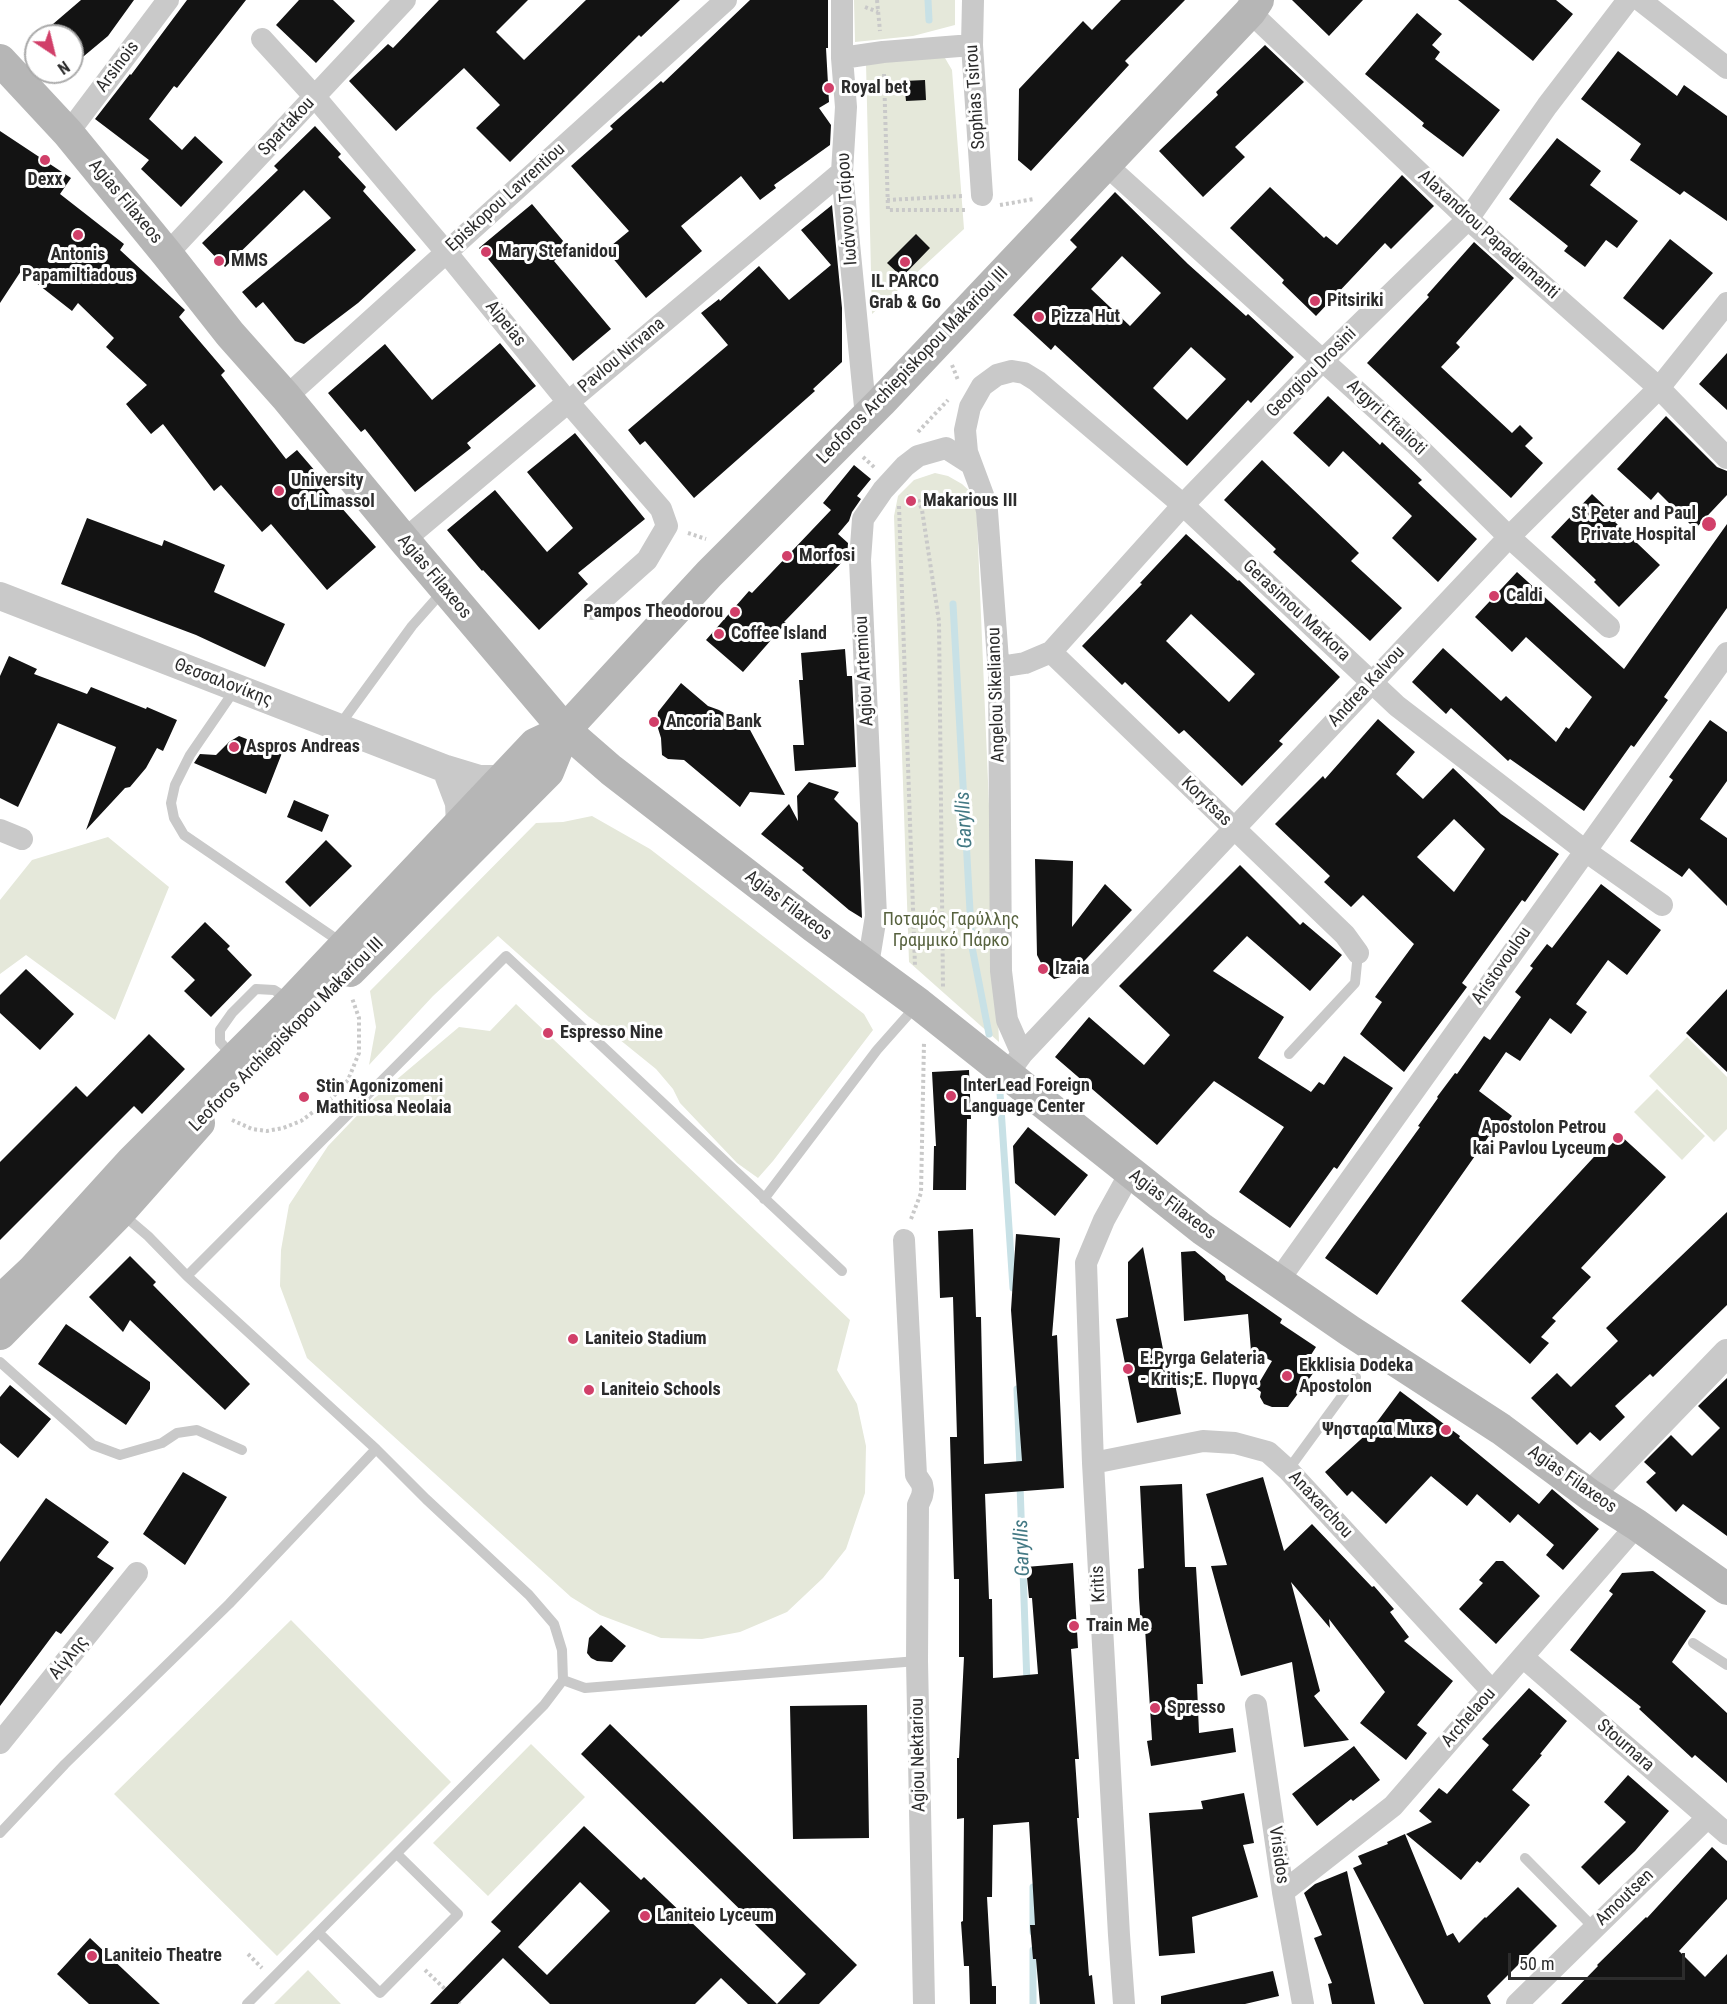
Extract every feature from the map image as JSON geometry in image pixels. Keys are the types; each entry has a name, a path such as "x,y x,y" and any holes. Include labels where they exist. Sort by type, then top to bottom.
{"main road":[{"name":"Leoforos Archiepiskopou Makariou III","path":"0,1301 110,1204 227,1094 548,772 565,730 709,574 866,417 1254,6"},
{"name":"Agias Filaxeos","path":"0,60 68,133 230,334 286,397 444,589 565,730 620,777 813,926 868,965 931,997 1015,1064 1130,1173 1202,1229 1350,1331 1501,1429 1590,1495 1637,1525 1727,1589"},
{"name":"Leoforos Archiepiskopou Makariou III","path":"0,1334 110,1204 132,1161 292,1001 536,744 565,730"}],"street":[{"name":"Arsinois","path":"68,133 168,0"},
{"name":"Spartakou","path":"167,254 405,0"},
{"name":"Episkopou Lavrentiou","path":"286,397 726,0"},
{"name":"Ιωάννου Τσίρου","path":"842,0 842,58 846,107 842,172 866,417"},
{"name":"Sophias Tsirou","path":"973,0 972,45 982,204"},
{"name":"Georgiou Drosini","path":"1051,652 1183,505 1323,360 1468,219 1547,106 1628,0"},
{"path":"1640,0 1727,68"},
{"name":"Alaxandrou Papadiamanti","path":"1254,6 1468,219 1659,388 1727,458"},
{"name":"Aipeias","path":"262,39 315,97 446,252 568,402 661,509 667,526 647,560 592,609"},
{"path":"842,58 972,45"},
{"name":"Argyri Eftalioti","path":"1105,164 1414,443 1509,537 1609,627"},
{"name":"Pavlou Nirvana","path":"404,540 842,172"},
{"name":"Andrea Kalvou","path":"1015,1064 1509,537 1659,388 1727,303"},
{"name":"Angelou Sikelianou","path":"1015,1064 1001,971 999,667 987,511 967,452 965,430 970,407 982,386 998,375 1012,371 1024,373"},
{"name":"Gerasimou Markora","path":"1024,373 1037,381 1183,505 1397,706 1584,850 1662,905"},
{"name":"Agiou Artemiou","path":"868,965 876,916 860,560 863,519 881,486 918,456 946,448 971,464"},
{"name":"Θεσσαλονίκης","path":"0,596 446,770 479,779 501,779"},
{"path":"999,667 1025,663 1051,652"},
{"name":"Korytsas","path":"1051,652 1345,935 1359,953"},
{"name":"Aristovoulou","path":"1278,1281 1727,653"},
{"path":"446,770 459,803 460,825"},
{"path":"0,830 22,839"},
{"name":"Kritis","path":"1124,2004 1093,1463 1086,1263 1104,1220 1130,1173"},
{"name":"Agiou Nektariou","path":"904,1240 916,1475 922,1484 922,1496 918,1505 917,1661 924,2004"},
{"path":"1590,1495 1727,1353"},
{"name":"Anaxarchou","path":"1093,1463 1203,1441 1235,1443 1268,1452 1288,1470 1492,1691"},
{"name":"Archelaou","path":"1283,1892 1393,1806 1492,1691 1524,1658 1637,1525"},
{"name":"Αίγλης","path":"0,1743 137,1573"},
{"name":"Stournara","path":"1524,1658 1727,1834"},
{"name":"Vrisidos","path":"1256,1705 1283,1892 1303,2004"},
{"name":"Amoutsen","path":"1516,2004 1707,1818"}],"lane":[{"path":"337,728 412,626 444,589"},
{"path":"237,688 190,755 175,785 171,802 174,818 184,835 345,945"},
{"path":"1288,1054 1355,983 1359,953"},
{"path":"187,1276 506,956 842,1271"},
{"path":"764,1199 877,1050 931,997"},
{"path":"110,1204 148,1236 187,1276 376,1449 529,1595 554,1624 562,1650 563,1680 544,1705 247,2004"},
{"path":"0,1362 93,1445 120,1455 162,1443 177,1433 197,1430 242,1450"},
{"path":"1288,1470 1356,1377"},
{"path":"0,1833 64,1764 229,1604 376,1449"},
{"path":"1693,1643 1727,1665"},
{"path":"563,1680 585,1688 917,1661"},
{"path":"320,1933 380,1993 458,1914 397,1854"},
{"path":"1525,1858 1594,1928"}],"path":[{"path":"862,0 862,6 878,12"},
{"path":"877,0 884,52 888,210 1035,199"},
{"path":"887,200 982,204"},
{"path":"951,361 961,386"},
{"path":"912,438 953,395"},
{"path":"860,454 881,486 900,507 915,967"},
{"path":"881,486 918,499 922,510 939,621 931,997"},
{"path":"232,1120 252,1129 267,1131 284,1128 301,1121 332,1098 348,1080 359,1053 359,1018 350,991"},
{"path":"904,1240 921,1193 925,1034"},
{"path":"436,1980 445,1989"}],"green space":[{"path":"854,0 955,0 955,25 913,36 855,42"},
{"path":"933,55 945,58 952,70 964,229 872,314 866,63"},
{"name":"Ποταμός Γαρύλλης Γραμμικό Πάρκο","path":"935,473 948,476 962,484 976,497 999,1042 909,962 894,516 898,496 914,480"},
{"path":"592,816 650,849 864,1014 873,1030 758,1178 737,1163 680,1103 673,1089 656,1069 589,1017 498,936 433,996 369,1065 376,1027 370,991 536,823 563,822"},
{"path":"108,837 169,887 115,1020 26,955 0,974 0,900 32,860"},
{"name":"Laniteio Stadium","path":"516,1004 850,1320 837,1370 857,1404 866,1446 865,1493 846,1549 823,1578 787,1612 740,1632 702,1639 661,1638 600,1615 571,1597 307,1358 280,1286 281,1250 289,1205 328,1146 370,1102 459,1027 490,1031"},
{"path":"1687,1037 1727,1077 1727,1129 1714,1142 1649,1076"},
{"path":"1657,1089 1705,1136 1682,1160 1634,1112"},
{"path":"291,1620 451,1782 277,1956 114,1794"},
{"path":"531,1744 585,1797 488,1896 433,1843"},
{"path":"308,1970 341,2004 274,2004"}],"building":[{"path":"81,0 134,0 108,36 84,56 84,24 53,24"},
{"path":"187,0 246,0 177,88 174,86 149,119 182,150 195,136 223,162 181,207 141,169 149,160 95,119"},
{"path":"299,0 333,0 355,21 316,63 276,25"},
{"path":"439,0 528,0 496,32 524,60 586,0 680,0 641,37 639,35 510,162 476,128 500,105 464,68 396,131 349,81 388,44 393,48"},
{"path":"750,0 828,0 828,48 826,48 829,102 819,108 831,125 830,145 774,185 776,188 760,200 741,176 681,226 702,251 646,298 606,250 629,231 571,166 613,129 610,126 661,81 663,83"},
{"path":"1121,0 1185,0 1125,61 1129,65 1031,171 1018,160 1019,89 1083,21 1092,30"},
{"path":"1292,0 1363,0 1329,36"},
{"path":"1458,0 1556,0 1573,14 1533,61"},
{"path":"1417,13 1442,34 1432,45 1440,52 1435,59 1500,110 1463,157 1422,126 1424,123 1365,74"},
{"path":"1265,45 1304,82 1235,147 1245,157 1203,197 1159,151 1218,95 1216,92"},
{"path":"1618,51 1677,96 1684,85 1727,116 1727,221 1684,191 1680,195 1630,160 1641,144 1581,99"},
{"path":"925,80 926,100 906,101 904,81"},
{"path":"315,126 341,154 338,157 366,187 363,191 416,250 358,303 304,344 295,341 263,302 256,308 242,292 331,218 304,190 225,267 202,243 278,170 274,166"},
{"path":"0,131 71,178 60,194 124,244 120,250 185,310 179,317 225,371 221,375 286,459 297,450 322,479 319,482 376,547 327,590 271,524 262,532 221,485 214,491 163,424 151,434 126,404 147,385 106,347 114,338 78,303 72,311 21,271 0,303"},
{"path":"1557,138 1601,171 1590,185 1638,221 1617,248 1606,240 1585,267 1564,251 1568,246 1509,199"},
{"path":"1402,175 1434,206 1391,249 1385,243 1316,316 1282,283 1284,280 1230,228 1270,187 1324,238 1326,236 1337,245"},
{"path":"1115,192 1188,264 1246,316 1248,314 1294,357 1251,403 1248,400 1187,466 1055,345 1051,350 1013,315 1077,247 1070,240","holes":["1122,256 1161,293 1130,326 1091,289","1191,347 1226,379 1187,420 1153,388"]},
{"path":"532,204 569,248 554,261 611,329 573,361 479,248"},
{"path":"832,205 842,308 842,362 813,389 815,391 694,498 645,441 640,445 628,430 728,345 701,313 719,299 720,301 759,266 789,300 831,265 801,230"},
{"path":"916,234 930,248 902,277 887,263"},
{"path":"1670,239 1713,273 1663,330 1623,298"},
{"path":"1474,242 1514,278 1456,343 1460,347 1441,367 1512,433 1520,425 1533,438 1525,446 1543,463 1511,498 1367,363 1429,297 1427,295"},
{"path":"500,343 536,386 467,443 471,448 415,492 365,429 361,432 328,393 385,344 432,400"},
{"path":"1727,353 1727,410 1699,384"},
{"path":"1328,396 1380,445 1382,442 1422,480 1418,483 1477,539 1438,582 1392,538 1412,516 1343,451 1329,467 1293,433"},
{"path":"1666,416 1717,467 1727,471 1727,495 1695,529 1658,492 1651,500 1617,469"},
{"path":"575,433 645,519 578,573 588,584 539,630 482,571 447,530 495,490 547,552 573,528 527,472"},
{"path":"1262,460 1359,553 1351,561 1402,608 1370,641 1273,552 1276,549 1224,500"},
{"path":"854,465 871,479 857,496 861,499 849,521 838,534 848,543 847,557 784,622 786,623 743,672 706,640 749,591 752,593 831,510 823,503"},
{"path":"1592,494 1618,519 1615,522 1660,565 1619,607 1594,582 1596,580 1551,537"},
{"path":"87,518 162,546 164,540 225,565 214,592 285,624 265,667 196,635 61,584"},
{"path":"1727,524 1727,608 1664,697 1668,700 1634,747 1631,745 1584,811 1510,759 1508,761 1451,708 1446,714 1412,682 1443,648 1501,701 1506,696 1556,742 1566,727 1569,729 1592,697 1526,637 1512,652 1475,617 1517,572 1624,669"},
{"path":"1186,534 1239,580 1340,677 1279,741 1283,744 1242,786 1184,730 1179,734 1125,682 1122,685 1082,646 1142,584 1140,583","holes":["1191,614 1255,674 1229,702 1166,641"]},
{"path":"845,649 847,676 852,676 856,767 795,771 793,745 804,745 799,680 803,680 801,653"},
{"path":"9,656 37,669 34,674 87,694 91,687 177,720 163,751 157,748 146,768 130,787 125,788 86,830 116,747 58,723 18,807 0,798 0,676"},
{"path":"681,683 708,706 749,728 785,795 750,792 740,807 684,760 668,759 662,755 661,738 657,725 658,712"},
{"path":"1378,719 1415,752 1396,774 1423,799 1453,768 1501,814 1559,854 1525,902 1522,900 1462,983 1467,987 1404,1072 1360,1034 1382,1002 1375,997 1414,944 1363,895 1351,907 1324,882 1330,876 1275,824 1323,776 1325,779","holes":["1454,819 1485,849 1454,892 1417,857"]},
{"path":"1710,720 1727,732 1727,781 1700,819 1727,838 1727,906 1689,868 1682,877 1630,841 1673,780 1669,777"},
{"path":"239,736 282,753 266,794 194,763 200,754 216,755"},
{"path":"809,782 839,792 834,799 858,823 862,918 849,910 802,870 804,868 761,834 789,804 798,821 797,796"},
{"path":"294,800 329,815 322,832 287,817"},
{"path":"326,840 352,866 310,907 285,882"},
{"path":"1035,859 1073,861 1072,927 1105,884 1132,910 1072,974 1054,979 1045,971 1037,955"},
{"path":"1240,865 1300,925 1303,922 1342,955 1310,991 1247,936 1213,971 1284,1017 1258,1058 1311,1092 1319,1082 1324,1085 1344,1056 1393,1088 1337,1169 1334,1167 1290,1228 1239,1192 1284,1127 1214,1081 1157,1145 1055,1057 1089,1017 1144,1065 1170,1035 1119,986"},
{"path":"1601,884 1661,930 1627,975 1608,960 1576,1004 1587,1012 1571,1034 1550,1018 1520,1061 1506,1052 1479,1091 1512,1116 1494,1140 1489,1136 1377,1295 1325,1258 1420,1127 1418,1126 1455,1073 1457,1074 1484,1036 1490,1040 1521,997 1515,992 1533,968 1530,966 1547,944 1552,948"},
{"path":"205,922 230,946 227,949 252,975 211,1017 184,991 195,980 171,957"},
{"path":"26,969 74,1014 40,1050 0,1013 0,995"},
{"path":"1727,989 1727,1072 1686,1033"},
{"path":"149,1034 185,1069 142,1114 134,1106 0,1240 0,1162 76,1086 87,1097"},
{"path":"969,1070 971,1119 967,1119 966,1190 933,1190 934,1146 936,1146 932,1072"},
{"path":"1028,1127 1088,1175 1055,1216 1015,1183 1013,1146"},
{"path":"1620,1135 1666,1177 1581,1268 1591,1277 1552,1318 1556,1321 1541,1337 1549,1343 1530,1364 1461,1301 1604,1146 1607,1149"},
{"path":"1727,1212 1727,1305 1653,1377 1650,1374 1615,1406 1625,1417 1600,1441 1590,1432 1577,1445 1531,1398 1557,1373 1571,1387 1618,1341 1606,1328"},
{"path":"973,1229 976,1317 981,1317 984,1464 1022,1461 1011,1310 1016,1234 1060,1238 1052,1336 1057,1335 1064,1488 985,1494 989,1599 992,1599 993,1678 1038,1674 1032,1598 1029,1598 1026,1567 1073,1563 1078,1648 1071,1649 1079,1759 1075,1759 1079,1818 1077,1818 1089,1976 1092,1975 1095,2004 1040,2004 1030,1925 1035,1925 1029,1822 993,1825 992,1897 987,1897 992,1986 996,1986 996,2004 970,2004 969,1966 964,1966 961,1922 963,1921 964,1818 957,1819 957,1758 959,1758 964,1657 959,1657 959,1579 954,1579 950,1437 957,1437 953,1297 940,1298 938,1231"},
{"path":"1143,1247 1170,1385 1175,1384 1181,1414 1137,1423 1116,1319 1128,1317 1128,1262"},
{"path":"1195,1251 1225,1276 1226,1280 1282,1319 1280,1323 1316,1347 1307,1361 1317,1368 1288,1407 1272,1407 1264,1404 1260,1397 1261,1392 1256,1388 1272,1361 1251,1351 1248,1314 1184,1321 1181,1252"},
{"path":"130,1256 156,1282 153,1285 250,1384 225,1410 130,1320 123,1332 89,1297"},
{"path":"66,1324 150,1382 150,1389 126,1425 38,1364"},
{"path":"1727,1378 1727,1536 1683,1504 1676,1512 1646,1482 1656,1473 1644,1462 1671,1435 1692,1456 1720,1428 1698,1406"},
{"path":"10,1385 51,1419 18,1458 0,1443 0,1397"},
{"path":"1400,1391 1460,1436 1459,1438 1539,1504 1552,1489 1599,1529 1563,1570 1546,1555 1554,1545 1518,1514 1510,1523 1477,1494 1467,1506 1431,1476 1386,1524 1352,1491 1347,1496 1325,1472 1371,1430"},
{"path":"183,1472 227,1497 185,1565 143,1534"},
{"path":"1263,1477 1284,1551 1312,1524 1394,1609 1390,1612 1409,1637 1404,1641 1453,1681 1417,1725 1427,1733 1406,1760 1360,1723 1385,1692 1329,1619 1330,1628 1291,1582 1320,1691 1314,1696 1349,1740 1304,1747 1292,1662 1241,1676 1211,1566 1227,1565 1206,1494"},
{"path":"1182,1484 1185,1567 1196,1567 1203,1684 1197,1684 1199,1733 1233,1728 1236,1752 1151,1766 1147,1741 1152,1740 1145,1628 1141,1628 1139,1598 1138,1569 1144,1568 1140,1486"},
{"path":"46,1498 109,1542 97,1557 114,1568 61,1634 56,1631 0,1706 0,1562"},
{"path":"1496,1561 1503,1561 1540,1596 1496,1644 1459,1609 1483,1583 1479,1580"},
{"path":"1653,1571 1706,1611 1672,1662 1727,1713 1727,1783 1695,1755 1692,1758 1639,1709 1641,1707 1570,1650 1613,1594 1609,1591 1622,1573"},
{"path":"601,1625 626,1646 612,1662 597,1661 587,1653 589,1638"},
{"path":"1529,1688 1567,1721 1512,1790 1530,1805 1480,1863 1477,1861 1461,1880 1406,1834 1432,1822 1419,1811 1439,1788 1447,1794 1489,1745 1482,1739"},
{"path":"867,1705 869,1838 793,1839 790,1706"},
{"name":"Laniteio Lyceum","path":"610,1724 857,1965 819,2004 777,2004 806,1974 581,1754"},
{"path":"1354,1746 1380,1780 1317,1826 1292,1794"},
{"path":"1628,1775 1669,1811 1635,1851 1599,1885 1581,1867 1626,1822 1604,1802"},
{"path":"1244,1793 1254,1843 1243,1845 1258,1897 1192,1917 1195,1953 1159,1956 1149,1813 1203,1809 1201,1801"},
{"name":"Laniteio Lyceum","path":"584,1826 641,1880 644,1877 777,2004 748,2004 721,1978 695,2004 550,2004 503,1958 458,2004 430,2004 501,1931 491,1922","holes":["580,1882 610,1911 547,1975 518,1947"]},
{"path":"1405,1834 1447,1936 1453,1933 1459,1943 1518,1887 1557,1926 1487,1996 1491,2004 1424,2004 1353,1868 1362,1864 1358,1856 1388,1844 1387,1842"},
{"path":"1712,1847 1727,1861 1727,1899 1679,1951 1705,1977 1727,1954 1727,2004 1561,2004 1597,1965 1647,1918"},
{"path":"1347,1871 1375,2004 1332,2004 1328,1984 1332,1983 1314,1938 1322,1935 1304,1893 1315,1884"},
{"name":"Laniteio Theatre","path":"90,1938 160,2004 89,2004 57,1974"},
{"path":"1273,1971 1279,1996 1245,2004 1161,2004 1161,1996"}],"waterway":[{"name":"Garyllis","path":"928,0 929,20"},
{"name":"Garyllis","path":"953,604 972,947 989,1034"},
{"name":"Garyllis","path":"1000,1093 1013,1288"},
{"name":"Garyllis","path":"1017,1389 1020,1468"},
{"name":"Garyllis","path":"1020,1485 1027,1684"},
{"name":"Garyllis","path":"1033,1887 1033,1932"},
{"name":"Garyllis","path":"1033,1950 1033,2004"}],"place":[{"name":"Royal bet","path":"829,88"},
{"name":"Dexx","path":"45,160"},
{"name":"Antonis Papamiltiadous","path":"78,235"},
{"name":"Mary Stefanidou","path":"486,252"},
{"name":"MMS","path":"219,261"},
{"name":"IL PARCO Grab & Go","path":"905,262"},
{"name":"Pitsiriki","path":"1315,301"},
{"name":"Pizza Hut","path":"1039,317"},
{"name":"University of Limassol","path":"279,491"},
{"name":"Makarious III","path":"911,501"},
{"name":"St Peter and Paul Private Hospital","path":"1709,524"},
{"name":"Morfosi","path":"787,556"},
{"name":"Caldi","path":"1494,596"},
{"name":"Pampos Theodorou","path":"735,612"},
{"name":"Coffee Island","path":"719,634"},
{"name":"Ancoria Bank","path":"654,722"},
{"name":"Aspros Andreas","path":"234,747"},
{"name":"Izaia","path":"1043,969"},
{"name":"Espresso Nine","path":"548,1033"},
{"name":"InterLead Foreign Language Center","path":"951,1096"},
{"name":"Stin Agonizomeni Mathitiosa Neolaia","path":"304,1097"},
{"name":"Apostolon Petrou kai Pavlou Lyceum","path":"1618,1138"},
{"name":"Laniteio Stadium","path":"573,1339"},
{"name":"E.Pyrga Gelateria - Kritis;Ε. Πυργα","path":"1128,1369"},
{"name":"Ekklisia Dodeka Apostolon","path":"1287,1376"},
{"name":"Laniteio Schools","path":"589,1390"},
{"name":"Ψησταρια Μικε","path":"1446,1430"},
{"name":"Train Me","path":"1074,1626"},
{"name":"Spresso","path":"1155,1708"},
{"name":"Laniteio Lyceum","path":"645,1916"},
{"name":"Laniteio Theatre","path":"92,1956"}]}
